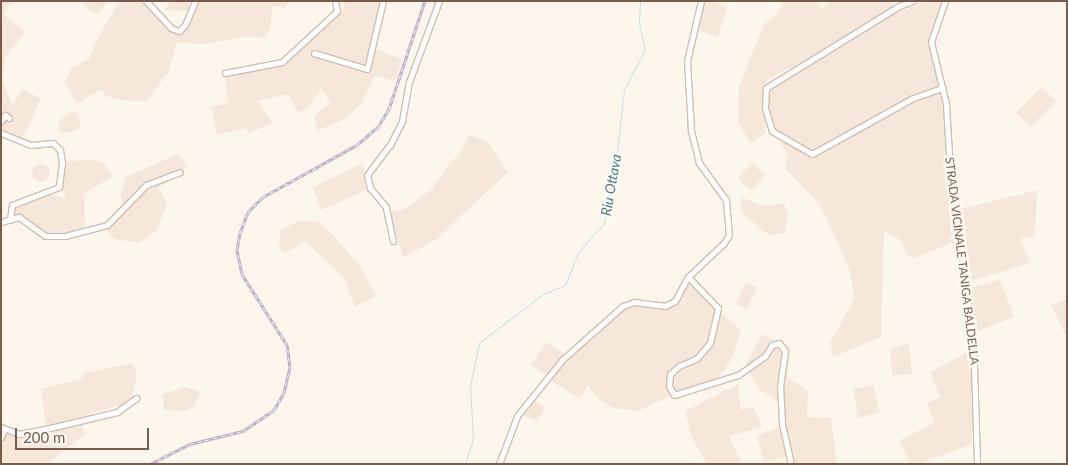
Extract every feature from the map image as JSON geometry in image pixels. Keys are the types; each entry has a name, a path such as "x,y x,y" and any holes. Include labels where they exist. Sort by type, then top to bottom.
{"street":[{"path":"146,1 171,28 179,31 185,25 195,1"},
{"path":"226,73 282,62 337,11 335,1"},
{"path":"314,53 367,68 383,1"},
{"path":"393,242 386,207 376,198 367,179 390,145 402,121 409,82 439,1"},
{"path":"499,464 518,416 563,359 622,306 634,302 665,306 674,300 688,277 724,243 729,235 726,200 699,163 691,130 687,61 701,1"},
{"path":"914,1 897,4 766,88 765,108 772,131 812,154 912,98 942,88"},
{"name":"STRADA VICINALE TANIGA BALDELLA","path":"945,1 931,42 942,88 950,172 973,334 977,464"},
{"path":"1,121 5,115 9,118"},
{"path":"1,133 31,145 53,143 60,150 62,162 59,187 12,205 10,220"},
{"path":"1,222 19,217 45,236 65,236 107,226 146,185 180,172"},
{"path":"688,277 718,308 710,343 696,359 679,366 670,374 669,386 674,395 738,375 779,343 786,351 780,385 782,424 791,464"},
{"path":"1,437 3,428 19,434 117,412 136,398"}],"shaded area":[{"path":"1,1 14,1 3,14 25,32 5,58 2,81 13,104 23,89 41,99 24,136 2,140 1,140"},
{"path":"82,1 109,1 98,14 87,9"},
{"path":"119,1 143,1 177,34 182,31 196,1 290,1 285,8 273,6 270,28 265,38 243,37 203,44 177,42 169,71 147,101 126,101 106,96 101,89 77,104 64,81 72,68 90,58 94,45"},
{"path":"171,1 191,1 187,11 164,10"},
{"path":"343,1 381,1 372,48 402,59 395,81 374,76 361,104 347,118 317,131 314,116 331,102 321,88 308,107 298,113 288,94 257,101 274,123 248,133 246,128 217,135 212,107 228,103 225,76 284,65 344,9"},
{"path":"703,1 713,1 727,8 718,37 695,29"},
{"path":"785,1 817,1 822,9 831,1 891,1 895,7 807,60 768,79 763,96 766,133 751,143 738,123 739,87 764,24 776,15"},
{"path":"927,1 942,1 929,43 944,113 946,158 959,240 914,258 907,254 901,240 884,232 881,337 833,357 830,343 855,298 849,268 820,205 785,168 788,156 772,127 766,97 771,84 897,13"},
{"path":"1042,87 1056,101 1030,127 1016,113"},
{"path":"71,111 78,113 81,128 69,133 60,132 59,121"},
{"path":"469,135 487,141 508,172 435,240 403,258 390,211 403,210 432,189 448,165 460,153"},
{"path":"178,154 187,167 158,188 167,203 157,230 139,243 114,239 103,226 123,203 120,195 127,176"},
{"path":"94,160 103,163 113,176 84,194 85,232 59,237 41,232 13,212 17,205 45,194 66,198 61,182 65,161"},
{"path":"363,163 366,190 321,210 313,187"},
{"path":"752,163 765,175 751,191 738,178"},
{"path":"41,164 47,167 50,173 47,179 41,182 35,179 32,173 35,167"},
{"path":"1037,190 1035,235 1020,239 1030,263 968,282 960,209"},
{"path":"741,197 763,206 784,203 788,215 785,233 769,235 759,227 741,211"},
{"path":"299,221 317,221 333,235 359,265 376,295 355,307 344,277 306,242 284,253 279,247 280,230"},
{"path":"1000,280 1014,317 975,332 969,289"},
{"path":"746,282 757,287 747,309 736,304"},
{"path":"687,283 741,330 732,358 718,379 683,390 638,411 614,408 600,400 588,386 580,399 548,379 576,350 592,340 630,305 666,308 677,301"},
{"path":"1067,299 1067,335 1066,336 1051,305"},
{"path":"762,334 791,347 787,377 808,391 807,417 831,418 837,464 794,464 788,456 764,462 757,435 781,427 779,402 760,390 745,366"},
{"path":"546,342 565,355 550,377 531,364"},
{"path":"909,343 912,374 892,375 890,350"},
{"path":"971,351 975,402 972,444 918,464 910,464 900,440 934,423 927,403 940,397 930,372"},
{"path":"133,363 137,373 133,395 121,405 46,427 41,389 82,379 85,373"},
{"path":"738,384 741,410 753,407 762,427 729,436 741,462 707,464 692,438 685,411"},
{"path":"873,385 880,412 858,418 853,389"},
{"path":"185,387 201,392 193,407 186,411 164,410 163,394"},
{"path":"533,399 546,407 537,421 521,415"},
{"path":"82,424 85,434 47,464 1,464 1,442 7,432 24,436"}],"waterway":[{"name":"Riu Ottava","path":"465,464 473,439 470,386 479,343 543,294 565,285 578,252 604,223 616,160 624,90 645,49 639,22 640,1"}],"railway":[{"path":"150,464 190,444 243,431 274,410 284,393 290,368 287,345 242,274 237,250 240,233 248,212 263,197 357,145 378,127 389,109 425,1"}]}
